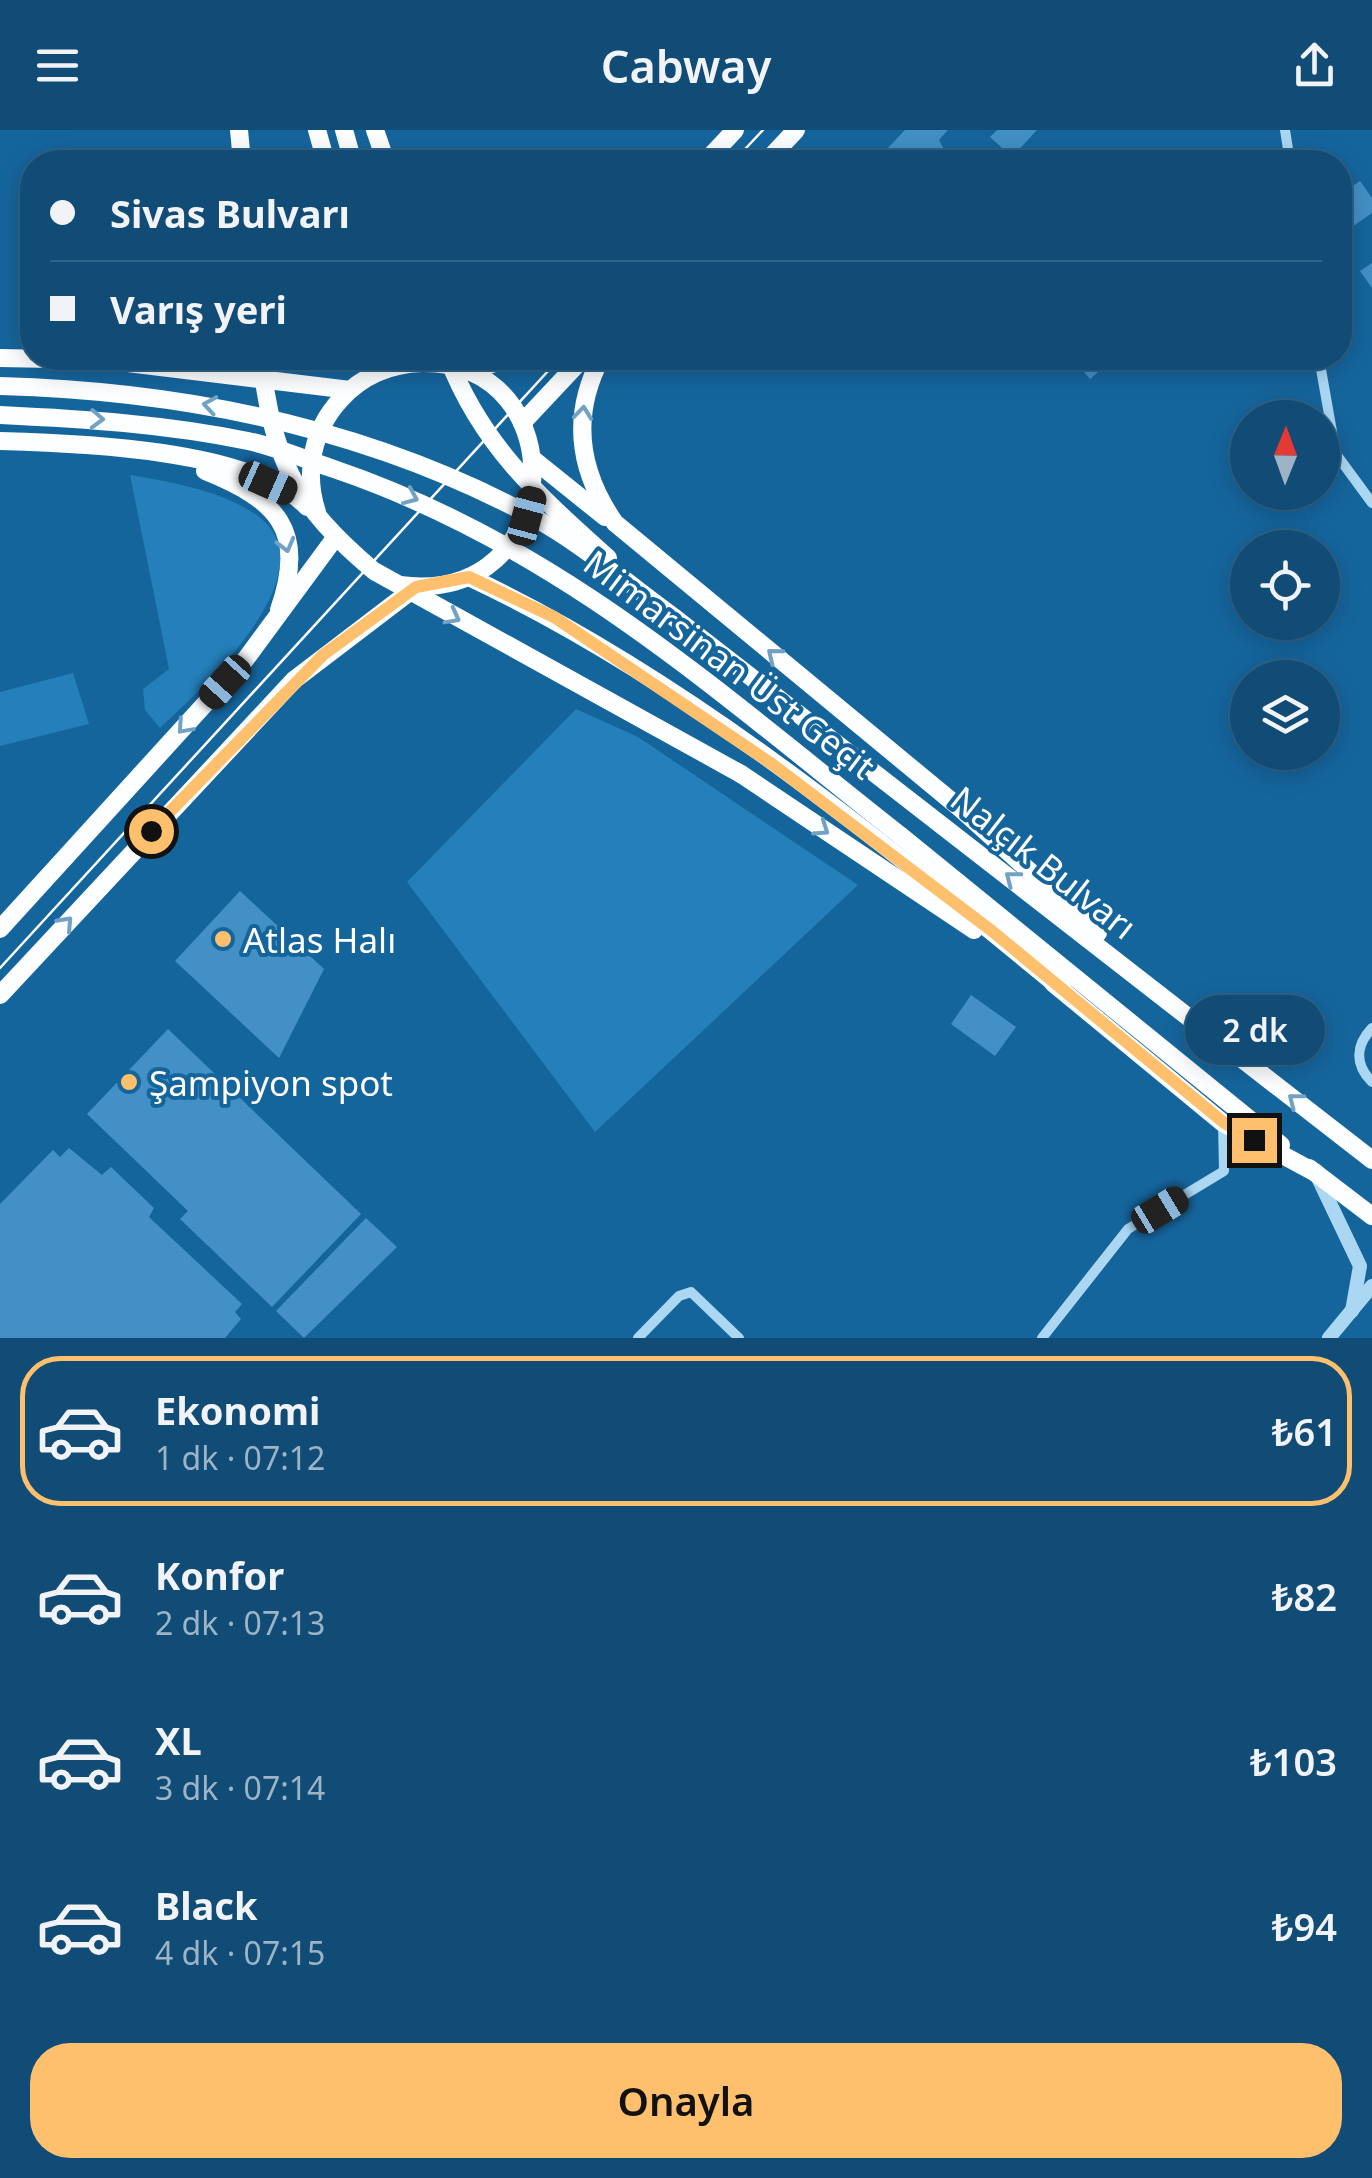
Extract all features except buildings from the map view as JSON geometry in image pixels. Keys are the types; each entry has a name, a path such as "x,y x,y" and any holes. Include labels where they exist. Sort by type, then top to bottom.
{"highway":[{"path":"715,150 734,130"},
{"path":"777,150 796,130"},
{"path":"185,370 350,390"},
{"path":"262,370 267,412 285,462 322,527 374,571 612,699 741,774 1063,990"},
{"path":"320,522 310,474 313,450 333,407 369,370"},
{"path":"454,370 496,450 534,492 675,618"},
{"path":"0,995 294,680 416,587 469,577 494,562 520,528 534,488 534,460 522,423 498,392 457,370"},
{"path":"466,372 472,370"},
{"path":"522,423 572,370"},
{"path":"595,370 584,397 582,442 596,492 621,530"},
{"name":"Mimarsinan Üst Geçit","path":"0,386 104,389 237,409 312,428 450,478 536,518 675,618"},
{"name":"Mimarsinan Üst Geçit","path":"0,416 120,420 251,442 405,493 467,522 615,611 902,836"},
{"path":"0,441 158,452 238,469 298,496 332,542 368,573 416,587"},
{"path":"158,452 248,488 275,514 287,542 290,566 270,631"},
{"path":"534,460 960,809 1075,909 1136,974"},
{"path":"0,929 270,631 332,542"},
{"path":"469,577 554,617 696,711 890,852 1223,1122 1316,1173"},
{"name":"Nalçık Bulvarı","path":"675,618 1372,1160"},
{"name":"Nalçık Bulvarı","path":"902,836 1372,1216"}],"street":[{"path":"1321,370 1336,454 1372,503"},
{"path":"1372,1028 1361,1042 1358,1058 1372,1082"},
{"path":"1042,1338 1128,1229 1224,1171 1223,1122"},
{"path":"1316,1173 1360,1266 1352,1312"},
{"path":"1329,1338 1372,1286"},
{"path":"638,1338 679,1296 691,1292 739,1338"}],"shaded area":[{"path":"130,475 195,488 255,514 276,537 280,565 271,596 253,627 229,658 160,728 145,710 143,689 169,669"},
{"path":"73,673 89,724 0,746 0,692"},
{"path":"576,709 638,737 858,885 595,1132 407,882"}],"tram line":[{"path":"744,150 763,130"},
{"path":"0,968 549,370"}],"place":[{"name":"Atlas Halı","path":"223,939"},
{"name":"Şampiyon spot","path":"129,1082"}],"route":[{"path":"151,831 294,680 353,631 416,587 469,577 554,617 772,764 992,931 1223,1122 1254,1140"}]}
